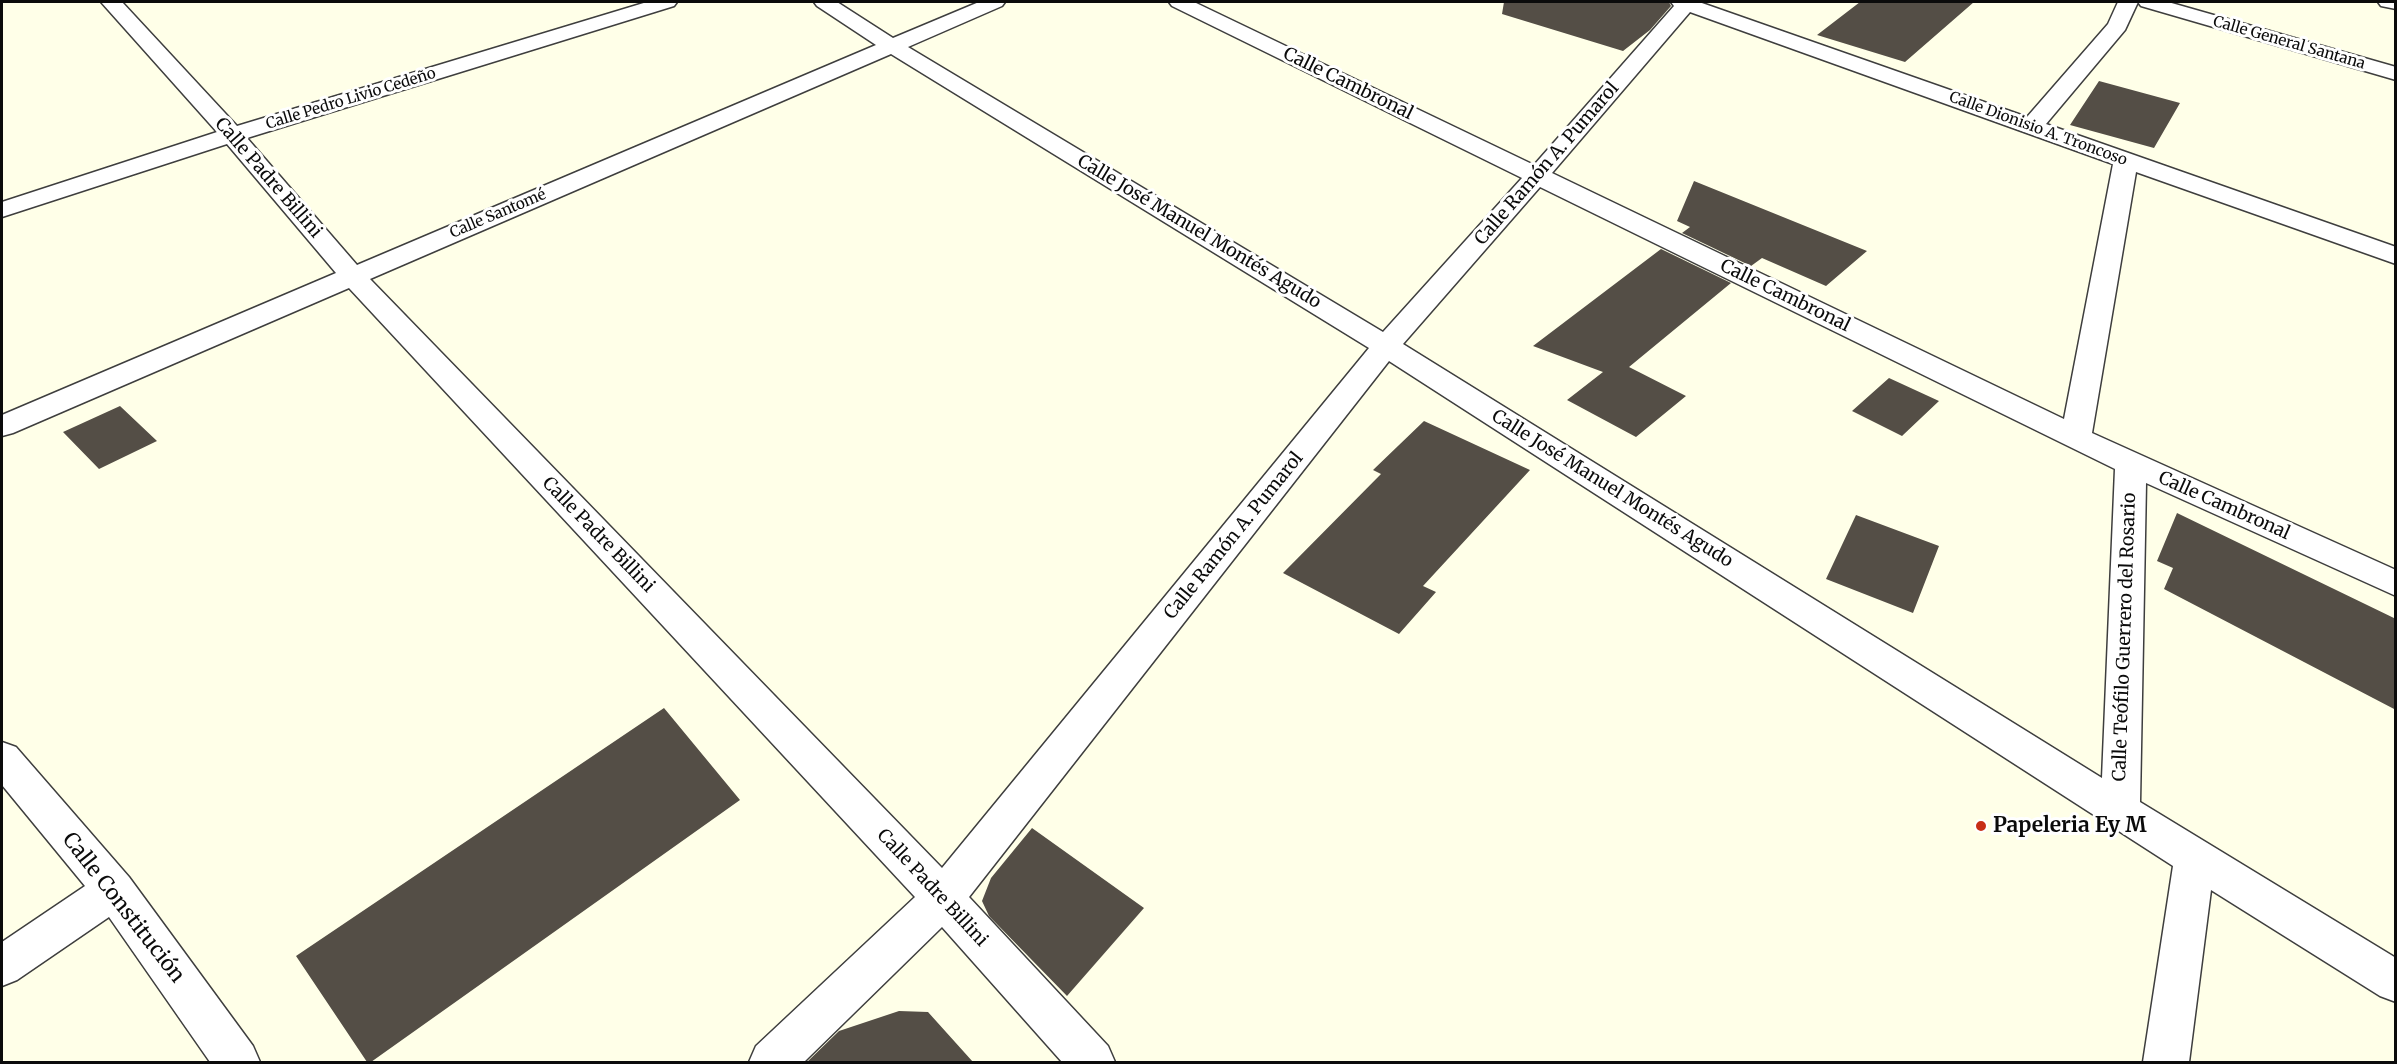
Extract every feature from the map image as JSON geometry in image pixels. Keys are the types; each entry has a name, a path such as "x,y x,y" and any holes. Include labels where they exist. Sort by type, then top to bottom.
{"street":[{"name":"Calle Padre Billini","path":"111,2 232,135 353,277 942,898 1092,1062"},
{"name":"Calle Pedro Livio Cedeño","path":"2,210 232,135 667,2"},
{"name":"Calle José Manuel Montés Agudo","path":"824,2 892,46 1386,346 2195,858 2396,982"},
{"name":"Calle Santomé","path":"2,426 994,2"},
{"name":"Calle Cambronal","path":"1179,2 2132,464 2396,584"},
{"name":"Calle Ramón A. Pumarol","path":"772,1062 942,898 1386,346 1538,176 1685,2"},
{"name":"Calle Dionisio A. Troncoso","path":"1685,2 2396,256"},
{"path":"2032,126 2118,26 2128,2"},
{"name":"Calle General Santana","path":"2148,2 2396,74"},
{"path":"2388,2 2396,3"},
{"path":"2076,437 2126,159"},
{"name":"Calle Teófilo Guerrero del Rosario","path":"2120,810 2132,464"},
{"name":"Calle Constitución","path":"2,758 114,890 237,1062"},
{"path":"2166,1062 2195,858"},
{"path":"2,966 114,890"}],"building":[{"path":"1504,2 1669,2 1671,6 1650,30 1623,51 1502,14"},
{"path":"1860,2 1974,2 1905,62 1817,35"},
{"path":"2099,81 2180,103 2154,148 2070,125"},
{"path":"1694,181 1867,251 1826,286 1762,258 1751,266 1682,233 1690,227 1677,221"},
{"path":"1661,249 1731,283 1629,367 1686,396 1636,437 1567,400 1603,372 1533,346"},
{"path":"1889,378 1939,401 1902,436 1852,411"},
{"path":"120,406 157,441 99,469 63,432"},
{"path":"1424,421 1530,470 1423,586 1436,592 1399,634 1283,573 1381,474 1373,470"},
{"path":"2177,513 2396,619 2396,710 2164,589 2173,568 2157,561"},
{"path":"1856,515 1939,546 1913,613 1826,579"},
{"path":"664,708 740,800 371,1062 367,1062 296,956"},
{"path":"1032,828 1144,908 1067,996 989,916 982,901 991,878"},
{"path":"899,1011 928,1012 973,1062 807,1062 839,1031"}],"place":[{"name":"Papeleria Ey M","path":"1981,826"}]}
